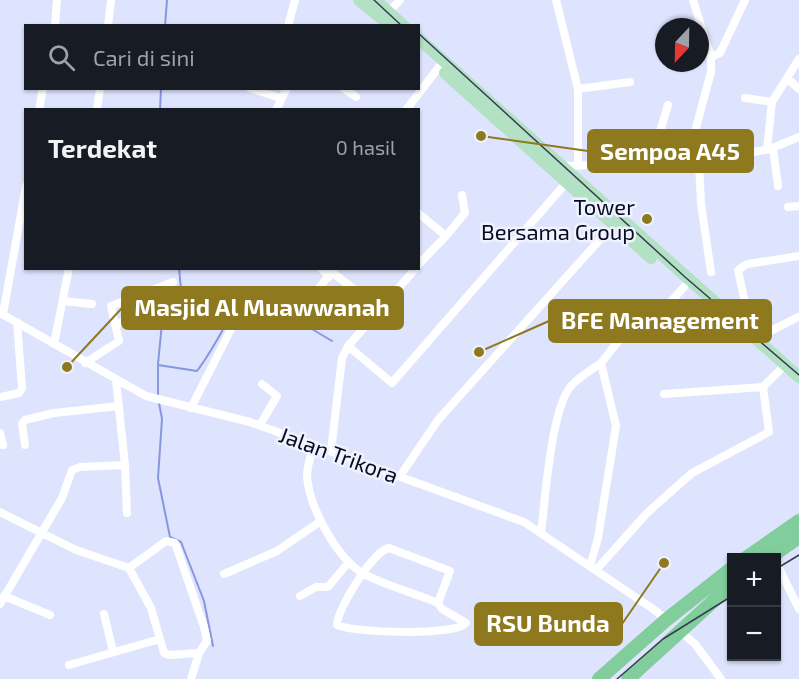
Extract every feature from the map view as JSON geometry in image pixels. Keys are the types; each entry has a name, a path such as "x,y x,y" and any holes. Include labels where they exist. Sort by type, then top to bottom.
{"highway":[{"path":"753,553 799,521"},
{"path":"779,553 799,537"},
{"path":"599,679 666,620 727,572"},
{"path":"628,679 727,589"}],"main road":[{"path":"359,0 389,24"},
{"path":"375,0 402,24"},
{"path":"420,40 799,377"},
{"path":"420,51 613,225 799,387"}],"street":[{"path":"55,24 57,0"},
{"path":"108,24 111,0"},
{"path":"289,24 295,0"},
{"path":"389,12 400,0"},
{"path":"556,0 578,90 578,165"},
{"path":"687,161 711,72 711,57 693,0"},
{"path":"711,57 720,53 746,0"},
{"path":"778,186 770,149 771,102 799,59"},
{"path":"408,108 439,67"},
{"path":"787,78 799,89"},
{"path":"578,90 630,82"},
{"path":"39,108 43,90"},
{"path":"97,108 100,90"},
{"path":"256,90 280,98"},
{"path":"277,108 286,90"},
{"path":"346,90 356,97"},
{"path":"745,98 771,102"},
{"path":"651,162 668,105"},
{"path":"562,166 699,162 770,149 799,137"},
{"path":"699,162 701,204 711,272"},
{"path":"348,346 388,381 396,381 566,183"},
{"path":"420,264 465,213 462,195"},
{"path":"2,314 24,197"},
{"path":"788,207 799,206"},
{"path":"420,215 446,236"},
{"path":"400,476 438,420 613,225"},
{"path":"798,316 753,338 738,270 747,264 799,256"},
{"path":"54,345 69,270"},
{"path":"331,451 342,358 348,346 414,270"},
{"path":"297,315 332,272 365,298"},
{"path":"85,363 116,346 119,338 111,306 173,282"},
{"path":"541,533 552,449 564,399 571,387 601,363 628,329 646,329 684,287"},
{"path":"63,301 93,304"},
{"path":"115,324 151,316 154,312 153,303"},
{"path":"191,408 232,327 247,308"},
{"name":"Jalan Trikora","path":"2,314 116,380 163,401 260,426 524,522 656,610 666,620"},
{"path":"0,396 19,393 22,388 17,322"},
{"path":"593,568 616,426 601,363"},
{"path":"664,394 764,387 780,370"},
{"path":"116,380 125,465 127,513"},
{"path":"260,426 277,396 262,384"},
{"path":"593,568 692,472 769,432 764,387"},
{"path":"25,446 22,424 25,420 54,413 119,406"},
{"path":"0,433 3,445"},
{"path":"315,445 308,465 307,478 321,520 348,563 364,574 438,603 442,609 464,621 466,625 453,630 427,632 340,627 337,624 339,616 364,574 379,552 389,548 445,568 450,574 438,603"},
{"path":"50,615 2,600 62,498 72,470 80,467 125,465"},
{"path":"0,512 76,550 129,568 151,608 166,654 199,653"},
{"path":"224,574 277,551 321,520"},
{"path":"129,568 166,541 175,543 207,642 199,653 191,679"},
{"path":"300,596 316,587 327,587 348,563"},
{"path":"781,574 799,609"},
{"path":"104,614 113,651"},
{"path":"681,632 695,644 722,679"},
{"path":"69,665 160,639"}],"waterway":[{"path":"165,24 167,0"},
{"path":"160,108 161,90"},
{"path":"158,364 163,313 183,311 179,270"},
{"path":"158,397 158,365 197,371 240,300 281,327 290,316 332,341"},
{"path":"159,403 162,419 158,478 170,537 181,542 204,601 213,646"}],"tram line":[{"path":"374,0 400,24"},
{"path":"420,35 685,277 799,375"},
{"path":"781,566 799,555"},
{"path":"617,679 663,639 727,599"}],"place":[{"name":"Sempoa A45","path":"481,136"},
{"name":"Tower Bersama Group","path":"647,219"},
{"name":"BFE Management","path":"479,352"},
{"name":"Masjid Al Muawwanah","path":"67,367"},
{"name":"RSU Bunda","path":"664,563"}]}
